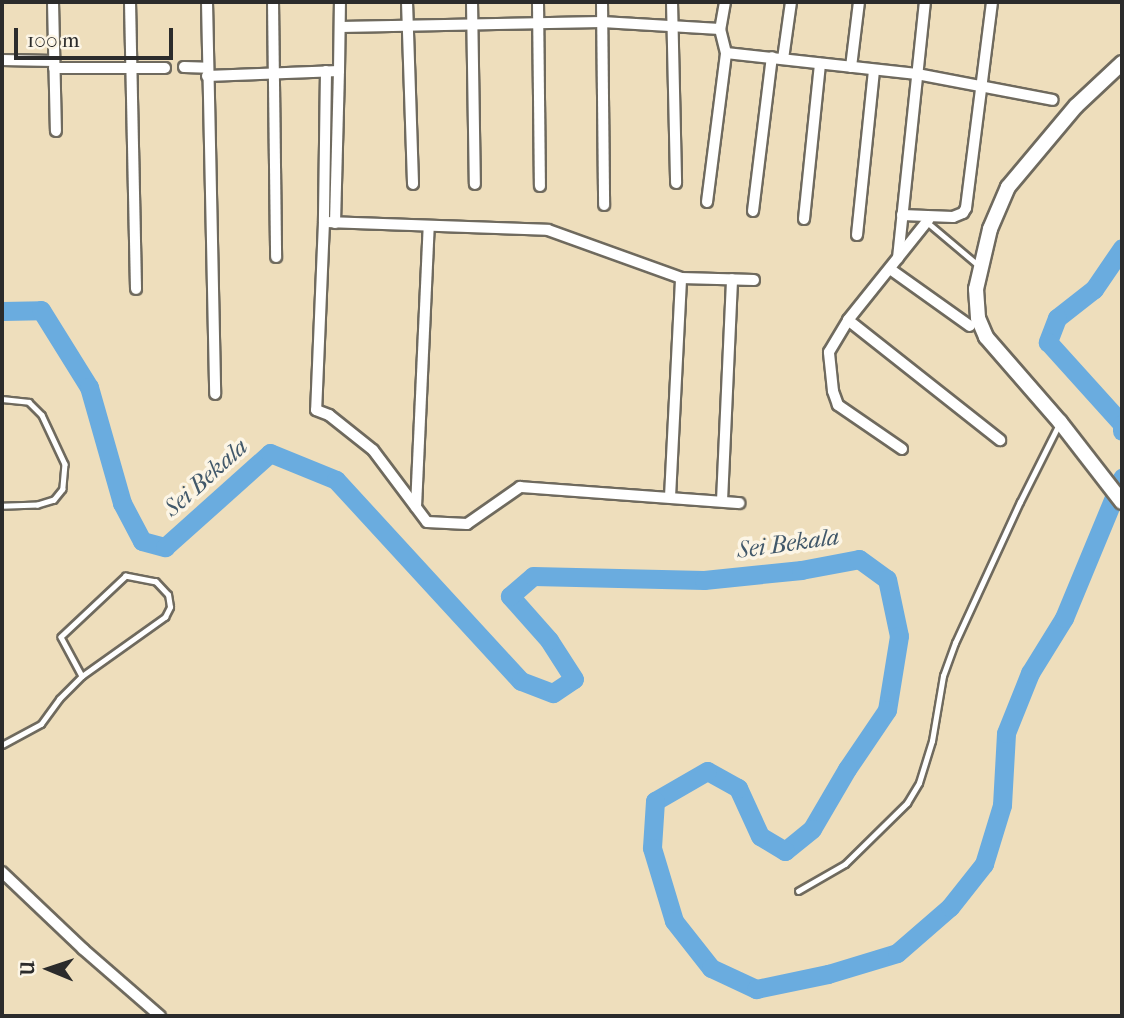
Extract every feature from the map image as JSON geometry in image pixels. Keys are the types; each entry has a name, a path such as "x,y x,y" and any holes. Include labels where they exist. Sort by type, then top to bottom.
{"main road":[{"path":"1122,63 1076,106 1008,187 990,229 979,266 978,318 986,337 1060,422 1122,502"}],"street":[{"path":"53,2 56,131"},
{"path":"130,2 136,289"},
{"path":"207,2 215,394"},
{"path":"273,2 276,257"},
{"path":"335,223 340,2"},
{"path":"407,2 413,184"},
{"path":"472,2 475,184"},
{"path":"538,2 540,186"},
{"path":"602,2 604,205"},
{"path":"672,2 676,183"},
{"path":"707,202 726,53 720,29 725,2"},
{"path":"783,59 791,2"},
{"path":"850,67 859,2"},
{"path":"898,259 925,2"},
{"path":"902,215 928,221 959,215 966,208 992,2"},
{"path":"340,27 602,22 672,24 720,29"},
{"path":"726,53 918,74 1053,100"},
{"path":"753,211 772,57"},
{"path":"2,60 165,68"},
{"path":"804,219 820,64"},
{"path":"184,67 207,72 339,71"},
{"path":"857,235 874,70"},
{"path":"326,71 324,222 316,410 329,415 373,450 427,522 467,524 520,488 739,503"},
{"path":"325,104 338,104"},
{"path":"902,449 838,405 833,391 829,352 848,320 928,221"},
{"path":"324,222 548,230 681,278 754,280"},
{"path":"416,508 429,226"},
{"path":"890,269 970,326"},
{"path":"670,497 681,278"},
{"path":"722,501 732,279"},
{"path":"848,320 1000,440"},
{"path":"2,872 83,949 160,1016"}],"lane":[{"path":"928,221 979,266"},
{"path":"2,400 29,402 42,415 65,464 63,489 54,500 38,505 2,506"},
{"path":"798,891 845,864 907,803 913,793 932,741 943,676 955,643 1060,422"},
{"path":"2,745 41,724 59,699 82,676 165,617 170,607 168,595 156,582 126,576 61,637 82,676"}],"waterway":[{"name":"Sei Bekala","path":"1122,248 1094,289 1057,318 1048,342 1122,424 1122,431"},
{"name":"Sei Bekala","path":"2,311 41,310 89,387 122,503 142,541 165,547 270,453 336,480 521,681 553,693 574,679 549,640 510,596 533,576 704,580 801,570 859,559 887,579 899,636 887,710 847,769 812,829 785,851 760,836 738,788 707,771 655,801 652,848 674,921 711,968 756,989 828,974 897,953 950,907 984,864 1002,805 1006,733 1030,673 1064,618 1122,478"}]}
